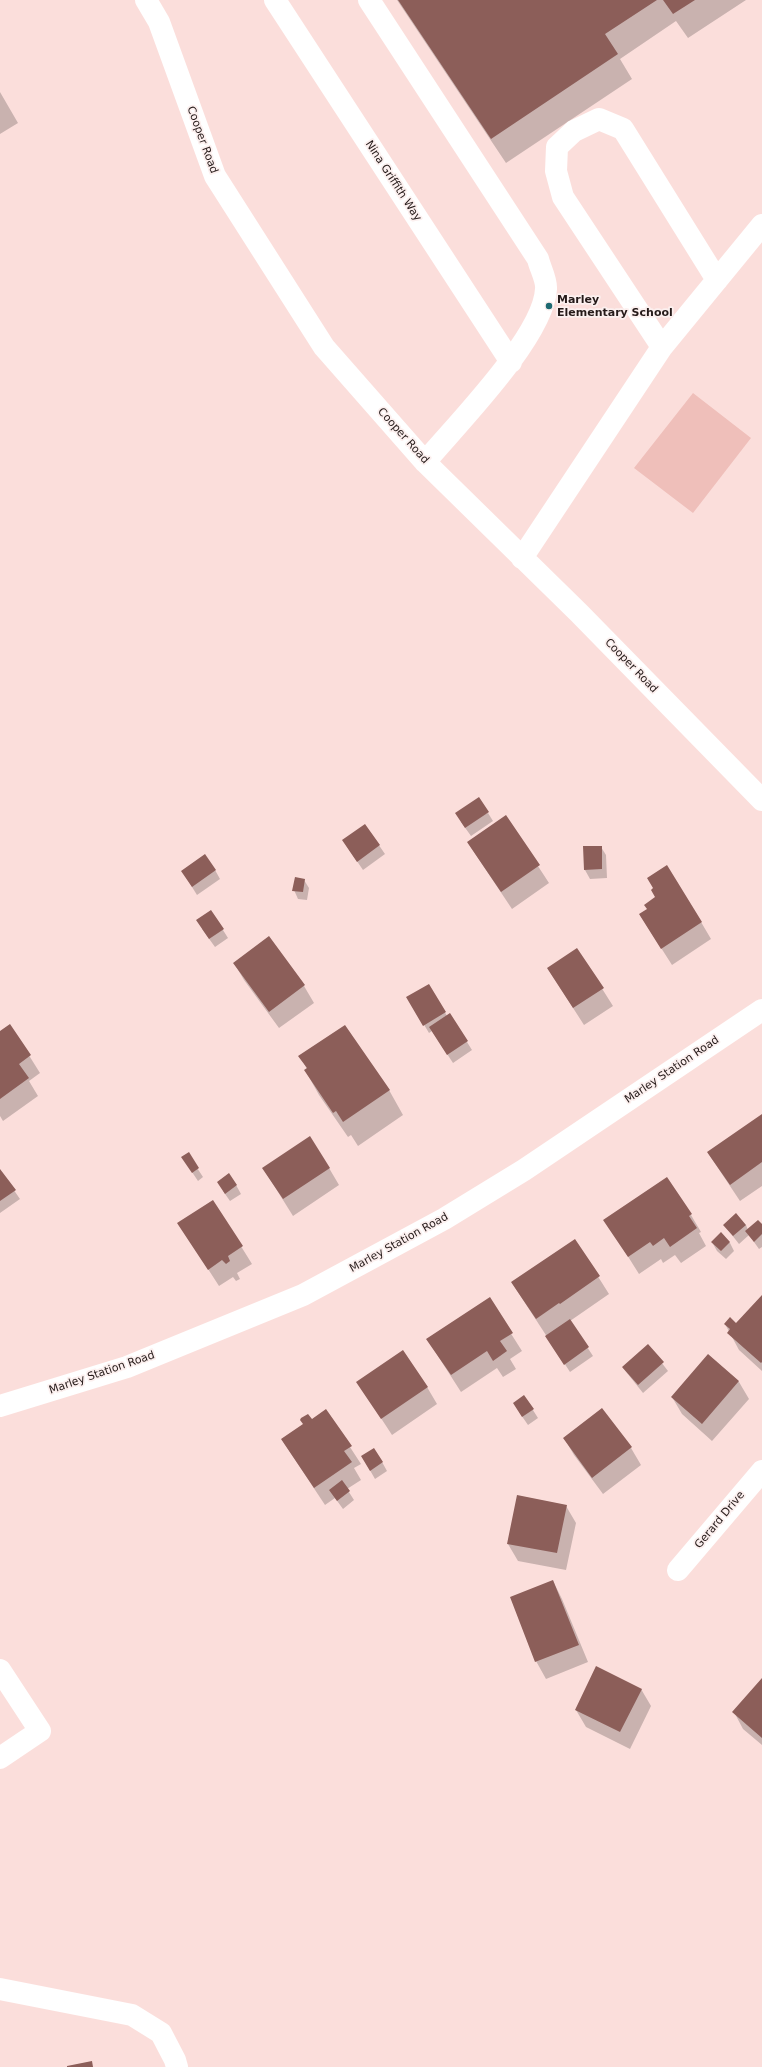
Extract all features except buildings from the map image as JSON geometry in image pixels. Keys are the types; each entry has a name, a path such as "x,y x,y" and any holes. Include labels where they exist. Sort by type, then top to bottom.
{"street":[{"name":"Cooper Road","path":"146,0 159,22 215,176 324,347 425,462 579,613 762,800"},
{"name":"Nina Griffith Way","path":"275,0 510,362"},
{"path":"369,0 538,260 547,288 541,313 510,362 425,462"},
{"path":"662,347 563,197 556,171 557,147 574,131 599,119 623,129 717,280"},
{"path":"522,558 662,347 762,225"},
{"name":"Marley Station Road","path":"0,1406 127,1367 303,1295 444,1219 524,1170 762,1010"},
{"name":"Gerard Drive","path":"678,1570 762,1471"},
{"path":"0,1670 40,1731 0,1758"},
{"path":"0,1990 132,2014 161,2033 177,2067"}],"shaded area":[{"path":"693,393 751,438 693,513 634,468"}],"place":[{"name":"Marley Elementary School","path":"549,306"}]}
